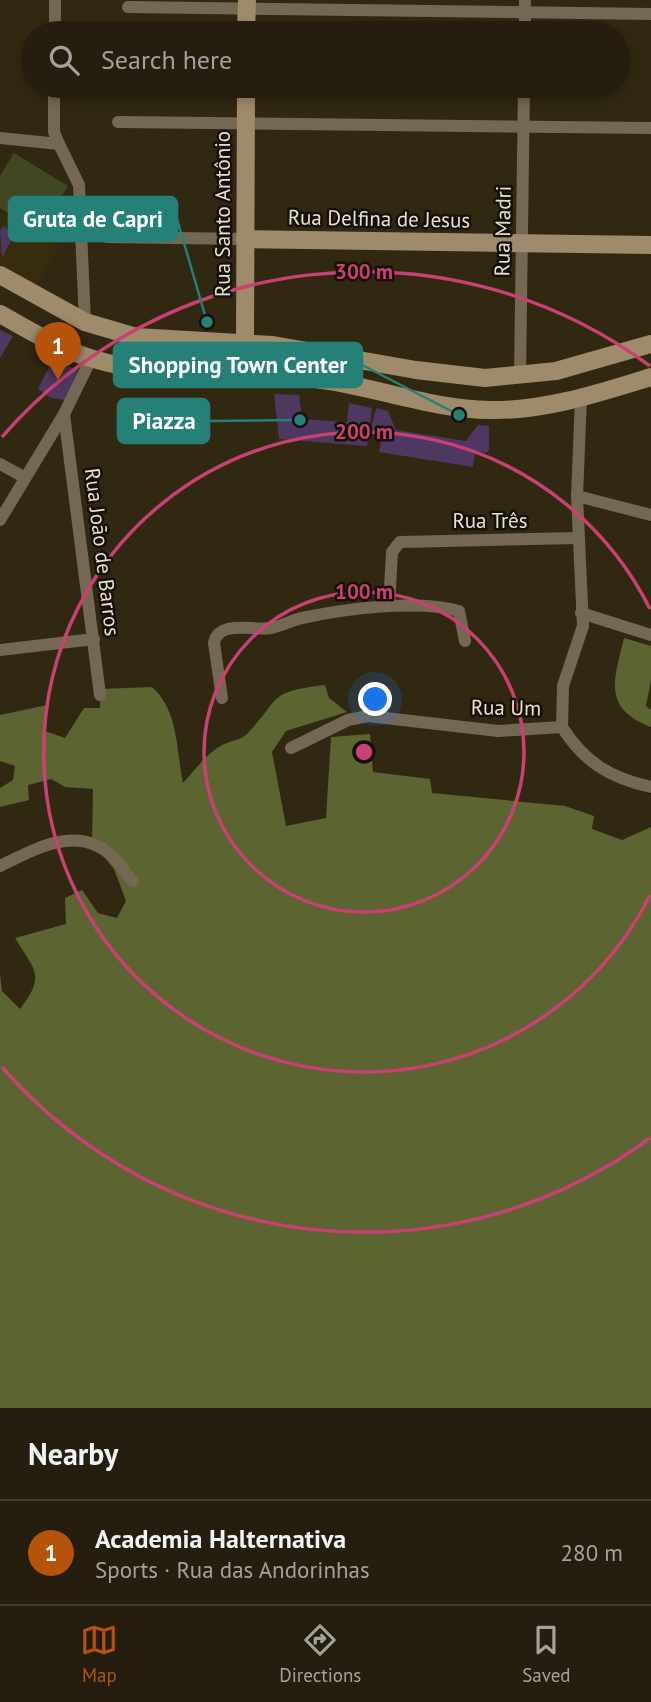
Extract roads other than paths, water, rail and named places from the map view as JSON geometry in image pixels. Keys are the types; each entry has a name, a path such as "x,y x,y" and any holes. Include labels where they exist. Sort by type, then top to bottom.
{"main road":[{"name":"Rua Santo Antônio","path":"246,98 245,343 248,363 254,374"},
{"name":"Rua Delfina de Jesus","path":"245,239 522,245 651,244"},
{"path":"0,275 85,322 136,337 245,343 349,356 416,370 485,378 556,370 651,344"},
{"path":"0,314 57,345 91,359 149,369 323,380 443,405 490,410 529,408 581,398 651,377"}],"street":[{"path":"55,0 55,21"},
{"path":"128,7 526,6 651,15"},
{"path":"54,98 54,132 79,185 85,322"},
{"name":"Rua Madri","path":"520,376 524,98"},
{"path":"118,122 524,129 651,128"},
{"path":"0,138 59,144"},
{"name":"Rua Delfina de Jesus","path":"107,237 245,239"},
{"path":"68,313 85,294"},
{"path":"0,520 64,414 91,359"},
{"name":"Rua Um","path":"291,748 348,720 368,716 498,731 522,732 562,727 563,686 581,640 583,626 580,613 577,496 581,398"},
{"name":"Rua João de Barros","path":"64,414 100,695"},
{"path":"0,464 24,477"},
{"path":"577,496 651,515"},
{"name":"Rua Três","path":"389,606 392,552 395,545 404,541 578,538"},
{"path":"222,698 215,643 216,636 224,629 270,628 309,617 389,606 459,611 465,641"},
{"path":"580,613 651,635"},
{"path":"0,650 94,639"},
{"path":"562,727 586,757 602,771 651,787"},
{"path":"0,866 46,843 88,841 116,860 133,881"}],"place":[{"name":"Gruta de Capri","path":"207,322"},
{"name":"Academia Halternativa","path":"58,380"},
{"name":"Shopping Town Center","path":"459,415"},
{"name":"Piazza","path":"300,420"}]}
